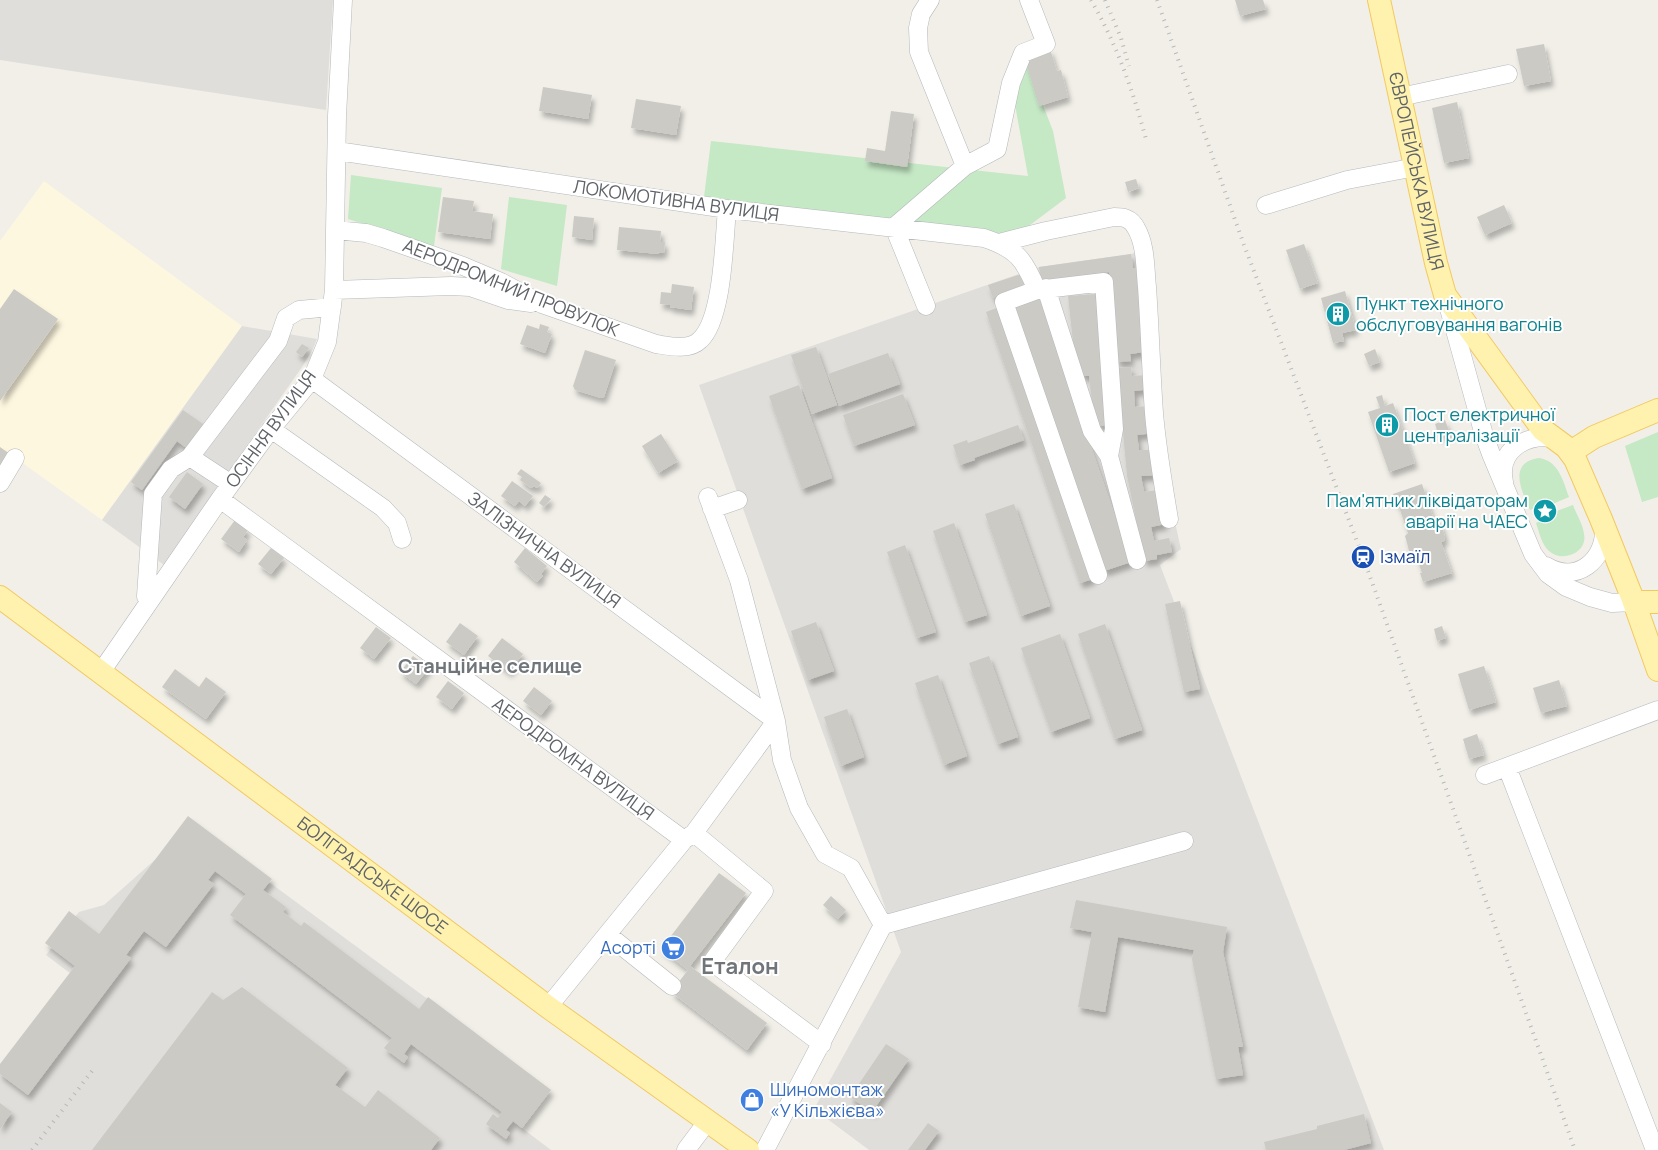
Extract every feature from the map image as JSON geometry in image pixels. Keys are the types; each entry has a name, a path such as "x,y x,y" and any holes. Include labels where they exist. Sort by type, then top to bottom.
{"main road":[{"name":"ЄВРОПЕЙСЬКА ВУЛИЦЯ","path":"1379,0 1436,264 1446,295 1539,425 1571,452 1601,518 1658,670"},
{"path":"1571,452 1594,437 1658,410"},
{"name":"БОЛГРАДСЬКЕ ШОСЕ","path":"0,597 548,1007 748,1150"},
{"path":"1634,602 1658,602"}],"street":[{"name":"ОСІННЯ ВУЛИЦЯ","path":"101,672 271,428 312,379 327,342 333,299 343,0"},
{"path":"930,0 920,14 918,28 919,52 965,166"},
{"path":"926,306 894,227 965,166 997,149 1011,83 1023,53 1046,44 1029,0"},
{"path":"1400,97 1508,74"},
{"name":"ЛОКОМОТИВНА ВУЛИЦЯ","path":"337,151 726,210 984,238 1006,247"},
{"path":"1266,205 1347,180 1416,167"},
{"name":"АЕРОДРОМНИЙ ПРОВУЛОК","path":"334,230 366,233 384,238 463,266 501,282 542,304 656,344 687,347 700,341 716,308 720,287 726,210"},
{"path":"1137,560 1108,456 1092,431 1041,289 1029,271 1006,247 1046,231 1114,217 1131,221 1136,227 1141,239 1146,268 1154,413 1169,519"},
{"path":"1098,574 1004,302 1041,289 1104,282 1114,429 1108,456"},
{"path":"151,599 146,596 153,494 171,469 190,457 278,341 286,318 299,310 333,299 452,286 470,287 508,300 542,304"},
{"path":"1446,295 1484,435 1533,554 1548,574 1566,587 1590,597 1612,602 1634,602"},
{"path":"1467,375 1493,361"},
{"name":"ЗАЛІЗНИЧНА ВУЛИЦЯ","path":"312,379 776,721"},
{"path":"271,428 383,508 397,522 402,539"},
{"path":"1505,488 1504,466 1507,456 1514,448 1522,441 1532,438 1543,436 1553,438"},
{"path":"190,457 231,484"},
{"path":"0,483 15,458"},
{"name":"АЕРОДРОМНА ВУЛИЦЯ","path":"220,499 764,891 712,962 822,1044"},
{"path":"738,500 710,503 738,580 776,721 782,760 798,808 825,854 851,868 883,925"},
{"path":"1539,562 1554,571 1563,573 1581,570 1595,559 1603,544 1604,527 1601,518"},
{"path":"1485,775 1658,710"},
{"path":"548,1007 689,836 776,721"},
{"path":"1507,767 1655,1150"},
{"path":"765,1150 883,925 1184,841"},
{"path":"608,935 672,986"},
{"path":"686,1150 707,1122"}],"shaded area":[{"path":"0,0 333,0 326,110 0,60"},
{"path":"44,181 242,326 102,520 10,454 0,469 0,241"},
{"path":"1144,250 1159,420 1170,500 1181,549 1160,565 1384,1150 869,1150 814,1109 901,952 699,385 1039,267 1131,254"},
{"path":"242,326 317,339 302,367 164,565 102,520"},
{"path":"193,826 551,1090 522,1128 551,1150 0,1150 0,1065 79,980 46,955 79,912 104,905"}],"green space":[{"path":"1023,53 1053,131 1066,198 1014,237 703,205 711,141 1028,176 1011,83"},
{"path":"351,175 442,188 434,246 348,219"},
{"path":"509,197 567,205 557,286 501,269"},
{"path":"1658,432 1658,497 1642,502 1625,446"},
{"path":"1539,458 1546,460 1556,467 1569,497 1550,505 1548,502 1530,510 1521,487 1520,472 1529,461"},
{"path":"1573,505 1581,523 1584,541 1578,551 1573,554 1561,556 1554,554 1544,545 1536,523 1554,515 1554,512"}],"building":[{"path":"1235,0 1263,0 1266,9 1240,16"},
{"path":"1544,44 1551,81 1524,86 1516,49"},
{"path":"1050,49 1057,71 1061,70 1068,97 1039,106 1024,56"},
{"path":"543,87 592,95 588,119 539,111"},
{"path":"636,99 681,106 676,135 631,128"},
{"path":"1457,102 1469,158 1444,163 1432,108"},
{"path":"891,111 914,114 907,167 865,161 867,148 885,151"},
{"path":"1136,179 1139,188 1128,192 1125,182"},
{"path":"443,197 474,201 472,211 493,214 490,239 438,232"},
{"path":"1504,205 1512,223 1485,235 1477,217"},
{"path":"574,216 594,218 592,240 572,237"},
{"path":"619,227 661,231 660,242 665,242 664,253 617,250"},
{"path":"1304,244 1318,283 1300,289 1286,250"},
{"path":"1131,254 1133,268 1137,268 1144,352 1130,354 1131,361 1117,362 1109,272 1041,282 1039,267"},
{"path":"1021,274 1025,285 993,298 988,285"},
{"path":"672,284 694,287 691,310 660,304 661,292 671,293"},
{"path":"14,289 58,319 0,401 0,309"},
{"name":"Пункт технічного обслуговування вагонів","path":"1345,291 1356,330 1342,333 1344,341 1333,343 1321,298"},
{"path":"1096,294 1108,425 1098,426 1096,411 1093,412 1089,376 1083,376 1078,369 1076,351 1074,351 1068,296"},
{"path":"1039,297 1131,562 1104,571 1012,306"},
{"path":"999,307 1093,579 1080,583 986,312"},
{"path":"540,324 549,327 547,332 552,334 545,353 520,344 527,325 539,329"},
{"path":"302,344 309,348 302,357 296,352"},
{"path":"816,347 837,405 812,414 791,355"},
{"path":"1375,349 1380,362 1369,366 1364,354"},
{"path":"585,350 616,360 604,397 601,398 575,390 573,386"},
{"path":"888,353 900,384 839,406 828,374"},
{"path":"1131,367 1132,376 1149,375 1151,389 1134,391 1135,407 1151,406 1154,433 1137,435 1139,450 1157,450 1159,475 1141,476 1144,492 1158,490 1165,524 1151,527 1154,541 1169,538 1172,552 1157,555 1157,559 1144,561 1127,475 1117,368"},
{"path":"799,385 832,478 802,489 769,396"},
{"path":"903,394 915,425 854,446 843,415"},
{"name":"Пост електричної централізації","path":"1382,395 1385,406 1393,403 1415,463 1389,472 1368,412 1380,408 1376,397"},
{"path":"183,410 206,426 189,450 177,441 142,490 131,482"},
{"path":"1445,420 1450,433 1439,437 1435,424"},
{"path":"1018,425 1024,440 960,465 953,445 967,440 968,443"},
{"path":"661,434 678,461 658,473 642,446"},
{"path":"0,447 10,454 0,469"},
{"path":"521,469 541,483 537,488 534,486 531,488 520,480 522,477 517,474"},
{"path":"187,472 203,484 185,509 169,497"},
{"path":"512,481 533,496 525,506 519,501 515,506 501,496"},
{"path":"1422,484 1435,523 1439,522 1441,524 1445,537 1444,541 1441,542 1452,573 1423,582 1415,552 1409,551 1405,536 1408,533 1393,494"},
{"path":"545,495 551,499 544,507 539,503"},
{"path":"1014,504 1050,606 1021,616 985,514"},
{"path":"235,520 248,530 243,537 247,540 239,552 221,539"},
{"path":"954,523 987,615 965,622 933,531"},
{"path":"905,545 936,632 917,638 887,552"},
{"path":"271,548 284,558 271,574 258,564"},
{"path":"525,548 547,566 541,574 543,576 537,582 514,562"},
{"path":"1180,601 1200,689 1184,692 1165,604"},
{"path":"816,622 834,671 808,680 791,631"},
{"path":"460,623 478,636 464,655 446,642"},
{"path":"1105,624 1142,730 1115,739 1078,634"},
{"path":"1442,626 1446,638 1437,641 1434,629"},
{"path":"376,627 391,638 374,659 360,648"},
{"path":"1060,634 1090,718 1051,732 1021,648"},
{"path":"502,638 523,654 509,672 488,656"},
{"path":"413,656 429,668 416,684 400,672"},
{"path":"989,656 1018,737 998,744 969,663"},
{"path":"1484,666 1496,702 1469,710 1458,674"},
{"path":"175,669 199,687 206,677 226,692 206,719 162,687"},
{"path":"938,675 967,756 944,765 915,683"},
{"path":"1559,680 1567,706 1541,713 1533,688"},
{"path":"448,681 464,693 452,709 436,697"},
{"path":"534,687 552,701 541,715 523,701"},
{"path":"847,709 864,757 841,766 824,717"},
{"path":"1477,734 1484,755 1469,759 1463,739"},
{"path":"188,816 272,879 263,890 286,907 283,912 301,926 304,922 419,1009 428,997 551,1090 522,1128 513,1121 506,1130 510,1133 506,1139 486,1124 493,1114 498,1118 502,1112 411,1044 404,1054 408,1057 404,1063 384,1048 392,1038 230,915 246,894 215,871 208,880 214,884 166,947 144,931 126,955 131,958 28,1095 0,1074 0,1064 75,966 45,943 69,911 99,934"},
{"path":"719,873 746,893 690,966 767,1023 747,1050 671,992 688,970 661,949"},
{"path":"831,896 846,910 838,919 823,905"},
{"path":"1076,900 1227,927 1223,952 1243,1047 1238,1047 1243,1075 1216,1079 1192,959 1194,950 1118,937 1105,1012 1078,1007 1092,932 1070,928"},
{"path":"242,987 348,1068 335,1085 365,1107 378,1090 440,1138 431,1150 92,1150 212,992 223,1000"},
{"path":"886,1044 909,1059 872,1112 850,1097"},
{"path":"0,1103 12,1112 0,1129"},
{"path":"1364,1114 1371,1143 1344,1150 1266,1150 1264,1142 1317,1129 1317,1126"},
{"path":"928,1123 939,1131 925,1150 908,1150"}],"railway":[{"path":"1091,0 1109,34 1124,70 1147,143"},
{"path":"1105,0 1121,38 1129,66"},
{"path":"1157,0 1244,245 1363,557 1575,1150"},
{"path":"32,1150 92,1071"}],"place":[{"name":"Пункт технічного обслуговування вагонів","path":"1338,314"},
{"name":"Пост електричної централізації","path":"1387,425"},
{"name":"Пам'ятник ліквідаторам аварії на ЧАЕС","path":"1545,511"},
{"name":"Ізмаїл","path":"1363,557"},
{"name":"Асорті","path":"673,948"},
{"name":"Шиномонтаж «У Кільжієва»","path":"752,1100"}],"district":[{"name":"Станційне селище","path":"490,666"},
{"name":"Еталон","path":"740,966"}]}
